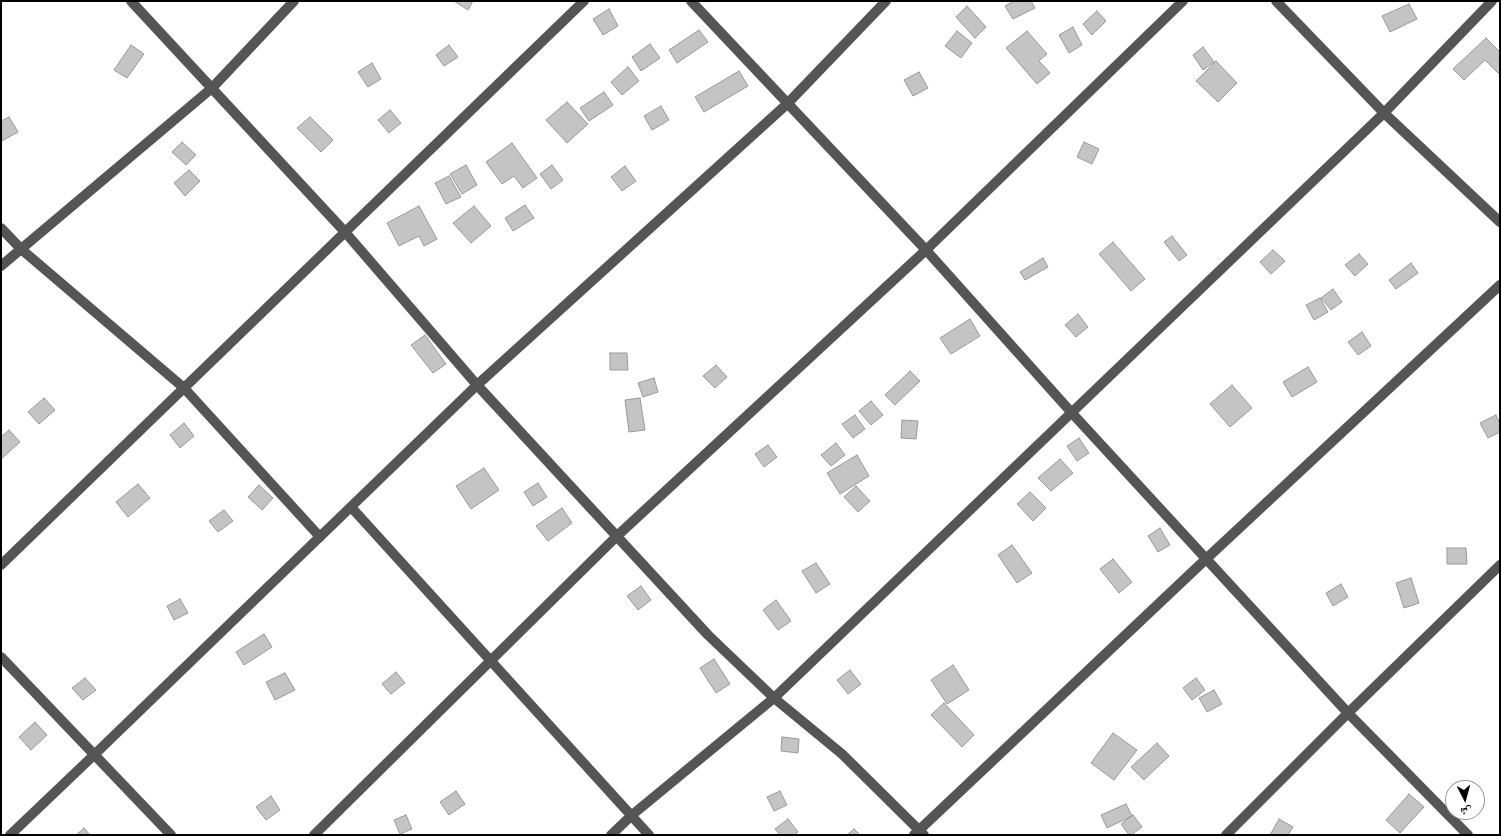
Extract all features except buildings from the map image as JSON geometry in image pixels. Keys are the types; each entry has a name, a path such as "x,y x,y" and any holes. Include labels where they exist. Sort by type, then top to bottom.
{"street":[{"path":"131,1 345,232 477,385 708,635 774,698 842,754 919,833 1206,559 1500,285"},
{"path":"1,266 212,88 294,1"},
{"path":"1,565 584,1"},
{"path":"691,1 926,250 1071,412 1348,713 1468,835"},
{"path":"10,835 477,385 787,104 886,1"},
{"path":"314,835 617,536 926,250 1183,1"},
{"path":"1276,1 1384,113 1500,222"},
{"path":"611,835 632,815 774,698 1384,113 1492,1"},
{"path":"1,228 21,249 184,388 320,537"},
{"path":"351,507 649,835"},
{"path":"1226,835 1348,713 1500,565"},
{"path":"1,656 171,835"}]}
